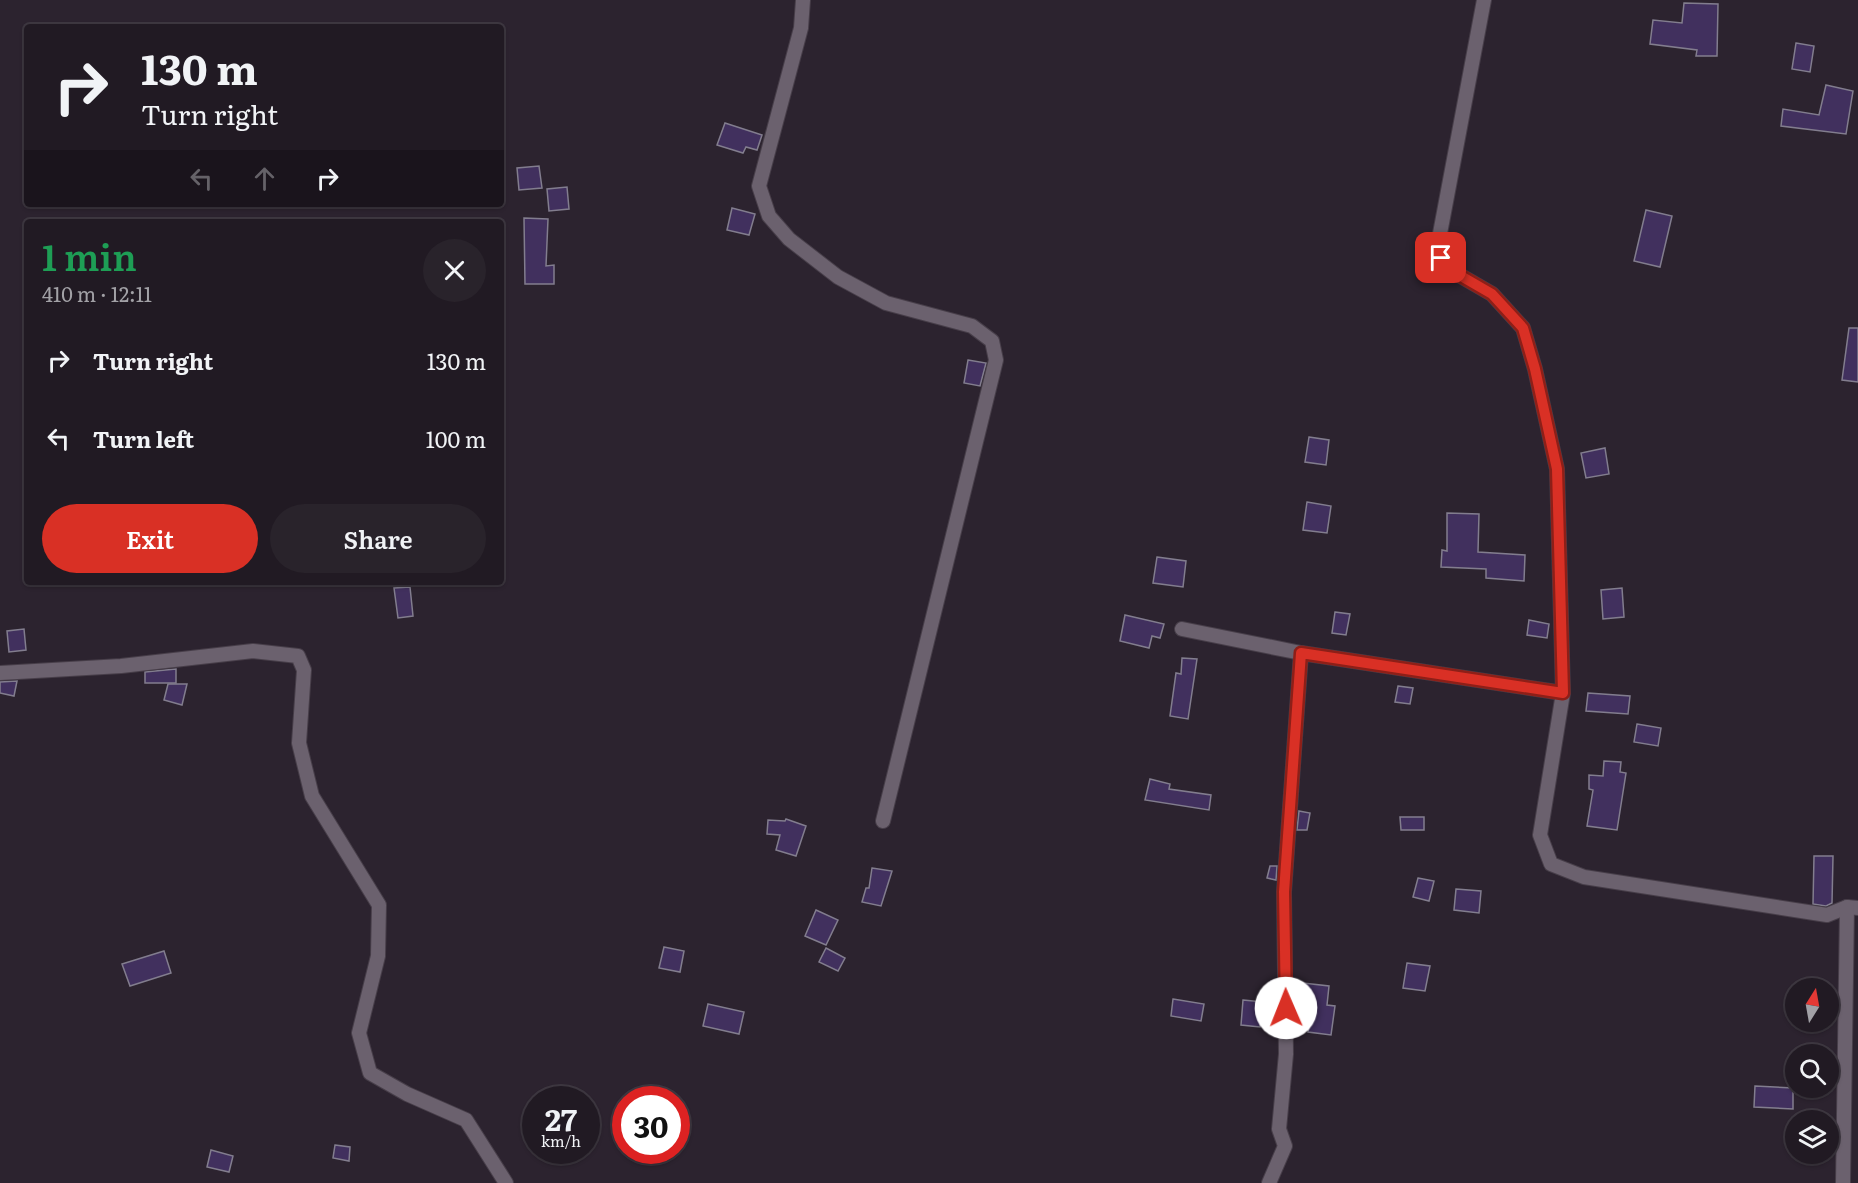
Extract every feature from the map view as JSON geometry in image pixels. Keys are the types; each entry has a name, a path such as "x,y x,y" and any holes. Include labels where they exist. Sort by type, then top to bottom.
{"street":[{"path":"803,0 801,28 759,186 769,216 789,239 838,277 886,303 972,326 992,341 996,360 883,821"},
{"path":"1484,0 1438,244 1441,258 1454,272 1492,294 1523,328 1535,369 1557,469 1563,693 1540,834 1551,864 1584,877 1827,915 1852,907 1843,1183"},
{"path":"1182,629 1301,653 1563,693"},
{"path":"0,674 121,666 253,651 298,656 304,670 299,743 312,796 379,905 378,956 359,1034 370,1073 406,1094 466,1120 506,1183"},
{"path":"1269,1183 1285,1146 1279,1129 1286,1054 1284,892 1301,653"}],"building":[{"path":"1684,3 1718,4 1717,56 1696,56 1697,50 1650,44 1653,20 1682,23"},
{"path":"1796,43 1814,46 1810,72 1792,69"},
{"path":"1826,85 1853,91 1846,134 1781,126 1783,109 1819,115"},
{"path":"725,123 762,135 757,150 746,147 743,153 717,145"},
{"path":"539,166 542,188 519,190 517,168"},
{"path":"567,187 569,209 549,211 547,189"},
{"path":"732,208 755,214 749,235 727,230"},
{"path":"1646,210 1672,216 1660,267 1634,261"},
{"path":"524,218 548,219 546,266 554,265 554,284 525,284"},
{"path":"1849,328 1858,328 1858,382 1842,380"},
{"path":"968,360 986,363 980,386 964,383"},
{"path":"1309,437 1329,440 1326,465 1305,462"},
{"path":"1605,448 1609,474 1586,478 1581,453"},
{"path":"1307,502 1331,506 1327,533 1303,530"},
{"path":"1447,513 1479,514 1478,552 1525,555 1524,581 1486,578 1486,569 1441,567 1442,550 1447,551"},
{"path":"1157,557 1186,561 1183,587 1153,583"},
{"path":"410,587 413,616 398,618 394,588"},
{"path":"1622,588 1624,617 1603,619 1601,590"},
{"path":"1335,612 1350,614 1346,635 1332,633"},
{"path":"1125,615 1164,624 1160,638 1152,636 1149,648 1120,641"},
{"path":"1529,620 1549,624 1547,638 1527,635"},
{"path":"24,629 26,650 9,652 7,631"},
{"path":"1182,658 1197,659 1188,719 1170,716 1176,673 1181,674"},
{"path":"176,669 176,683 145,683 145,672"},
{"path":"17,681 14,696 0,693 0,682"},
{"path":"168,684 187,684 182,705 164,700"},
{"path":"1398,686 1413,688 1410,704 1395,702"},
{"path":"1588,693 1630,696 1628,714 1586,711"},
{"path":"1637,724 1661,728 1658,746 1634,742"},
{"path":"1604,761 1621,762 1620,772 1626,773 1617,830 1587,826 1593,790 1589,789 1589,775 1603,776"},
{"path":"1150,779 1170,784 1169,789 1211,795 1209,810 1145,800"},
{"path":"1299,811 1310,813 1307,830 1297,830"},
{"path":"1400,817 1424,817 1424,830 1401,830"},
{"path":"786,819 806,826 796,856 776,850 780,835 767,834 768,820 785,821"},
{"path":"1814,856 1833,856 1832,903 1826,906 1813,904"},
{"path":"1270,866 1277,866 1276,880 1267,878"},
{"path":"872,868 892,871 881,906 862,902 866,888 869,888"},
{"path":"1418,878 1434,881 1429,901 1413,897"},
{"path":"1456,889 1481,891 1479,913 1454,910"},
{"path":"816,910 838,920 826,945 805,936"},
{"path":"664,947 684,951 680,972 659,968"},
{"path":"826,948 845,958 838,971 819,962"},
{"path":"164,951 171,973 130,986 122,964"},
{"path":"1407,963 1430,966 1425,991 1403,988"},
{"path":"1271,981 1276,981 1276,999 1270,998"},
{"path":"1294,982 1329,986 1327,1005 1335,1006 1331,1035 1308,1032 1313,1003 1294,1001"},
{"path":"1173,999 1204,1004 1201,1021 1171,1016"},
{"path":"1243,1000 1263,1002 1260,1027 1241,1025"},
{"path":"708,1004 744,1012 739,1034 703,1026"},
{"path":"1755,1086 1785,1088 1785,1098 1793,1098 1793,1109 1754,1107"},
{"path":"335,1145 350,1147 349,1161 333,1158"},
{"path":"211,1150 233,1156 229,1172 207,1167"}],"route":[{"path":"1286,1008 1284,892 1301,653 1563,693 1557,469 1535,369 1523,328 1492,294 1454,272 1441,258"}]}
